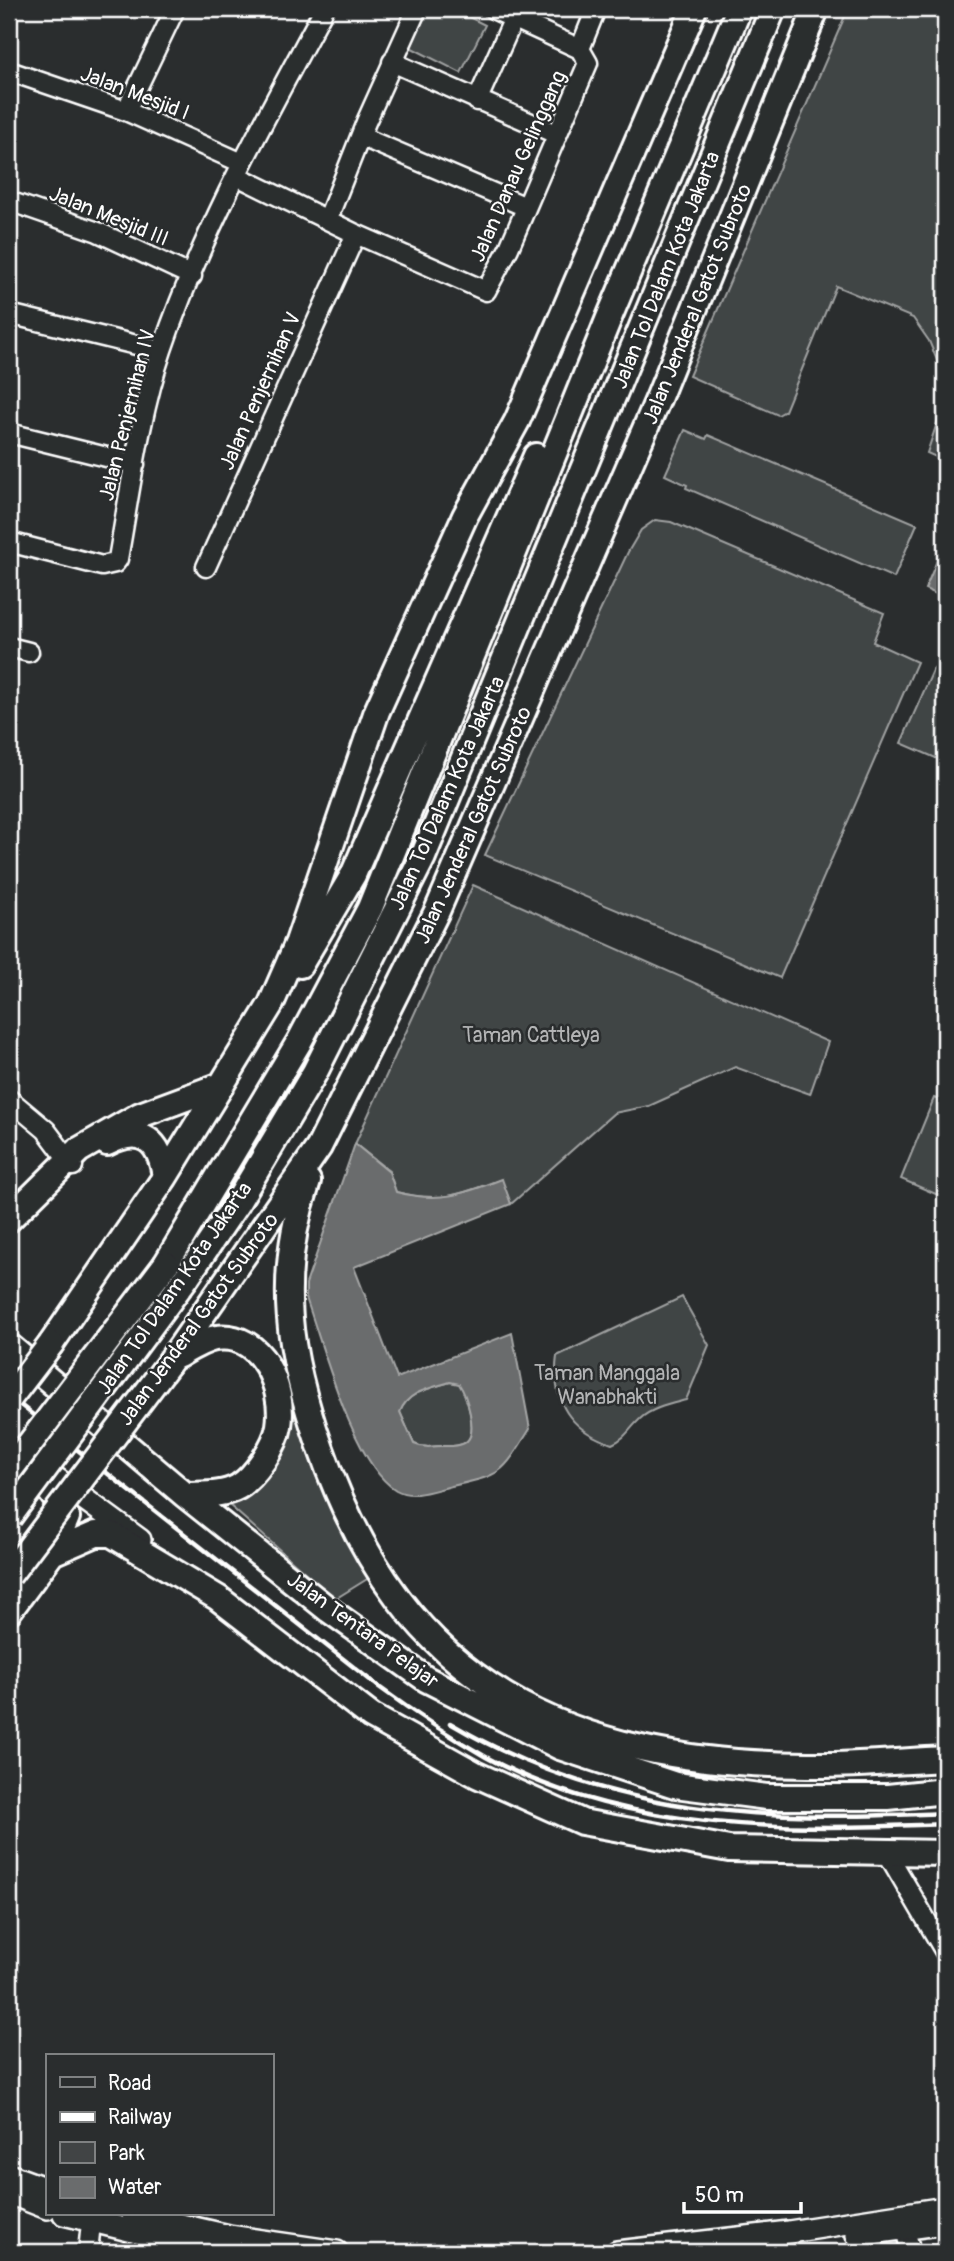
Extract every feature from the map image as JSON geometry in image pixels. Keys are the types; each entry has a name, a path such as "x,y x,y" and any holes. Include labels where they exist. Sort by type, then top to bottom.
{"highway":[{"path":"271,1004 302,932 377,711 465,516 517,421 694,9"},
{"path":"704,95 722,9"},
{"name":"Jalan Tol Dalam Kota Jakarta","path":"9,1517 176,1271 370,908 611,313 739,9"},
{"name":"Jalan Tol Dalam Kota Jakarta","path":"9,1471 176,1271 237,1203 315,1072 423,857 773,9"},
{"name":"Jalan Jenderal Gatot Subroto","path":"9,1575 170,1362 319,1147 456,868 663,387 816,9"},
{"path":"9,1399 51,1344 166,1177 271,1004 307,954 353,875 435,680 562,400 611,313"},
{"path":"9,1219 71,1162 140,1115 221,1085"},
{"path":"9,1238 71,1162 110,1141 130,1134 141,1136 152,1143 162,1157 166,1177"},
{"path":"319,1147 292,1234 287,1308 295,1362 331,1474 373,1558 432,1640 484,1684 567,1738 738,1763 836,1765 945,1759"},
{"path":"170,1362 192,1347 216,1338 239,1340 252,1346 264,1357 278,1401 279,1426 271,1447 251,1475 238,1487 223,1492 185,1495"},
{"name":"Jalan Tentara Pelajar","path":"9,1346 185,1495 329,1610 426,1679 675,1785 767,1797 888,1797 945,1791"},
{"path":"9,1452 31,1469 55,1495 67,1517 52,1553 9,1611"},
{"path":"52,1553 96,1534 111,1534 218,1598 371,1716 477,1775 582,1822 729,1849 945,1853"}],"main road":[{"path":"9,1443 218,1598"},
{"path":"9,2175 45,2198"},
{"path":"9,2193 45,2198"},
{"path":"902,2222 945,2208"},
{"path":"142,2216 229,2236 326,2251"},
{"path":"92,2218 219,2252"},
{"path":"718,2252 902,2222 945,2223"},
{"path":"624,2252 791,2238"}],"street":[{"path":"126,111 175,9"},
{"name":"Jalan Penjernihan IV","path":"9,542 102,566 115,563 118,559 135,464 161,352 239,169 324,9"},
{"path":"328,218 392,62 417,9"},
{"name":"Jalan Danau Gelinggang","path":"239,169 356,234 485,291 489,288 526,207 588,63 580,49 494,9"},
{"path":"580,49 596,9"},
{"path":"477,101 514,18"},
{"path":"392,62 556,134"},
{"name":"Jalan Mesjid I","path":"9,71 126,111 239,169"},
{"path":"362,137 526,207"},
{"name":"Jalan Mesjid III","path":"9,201 98,232 192,275"},
{"name":"Jalan Penjernihan V","path":"206,567 356,234"},
{"path":"9,313 161,352"},
{"path":"9,433 135,464"},
{"path":"9,647 29,652"},
{"path":"9,1099 46,1130 71,1162"},
{"path":"886,1851 945,1952"},
{"path":"88,2252 92,2218"},
{"path":"902,2222 911,2252"}],"green space":[{"path":"429,9 453,9 485,25 461,73 410,47"},
{"path":"848,9 945,9 945,379 929,341 913,318 836,286 785,411 778,415 689,376"},
{"path":"945,399 945,461 927,453"},
{"path":"685,430 706,439 708,435 917,524 894,578 686,488 687,485 665,475"},
{"path":"655,520 671,522 884,613 873,642 917,662 780,978 485,855 628,552 641,530"},
{"path":"934,668 945,673 945,762 901,743"},
{"name":"Taman Cattleya","path":"473,885 828,1042 810,1094 735,1067 649,1106 614,1113 511,1204 501,1179 450,1196 425,1197 396,1192 389,1171 355,1144"},
{"path":"934,1098 945,1102 945,1198 901,1179"},
{"name":"Taman Manggala Wanabhakti","path":"682,1297 709,1345 686,1400 650,1412 612,1444 584,1431 566,1412 560,1400 557,1387 557,1356"},
{"path":"450,1382 459,1383 465,1395 470,1412 470,1436 464,1443 455,1446 427,1447 414,1444 400,1412 404,1405 421,1391"},
{"path":"297,1419 311,1464 327,1501 346,1537 372,1576 335,1599 228,1504 252,1488 289,1420"}],"water":[{"path":"945,542 945,598 925,589"},
{"path":"355,1144 389,1172 396,1192 425,1197 450,1196 502,1179 511,1204 354,1267 397,1378 512,1333 530,1429 505,1465 490,1476 415,1494 396,1490 380,1476 366,1456 341,1402 306,1298 306,1284","holes":["450,1382 459,1384 468,1404 471,1421 467,1441 451,1446 427,1447 414,1444 400,1412 404,1405 414,1395 428,1389"]}],"railway":[{"path":"9,1396 379,1687 472,1749 540,1782 595,1801 652,1814 710,1822 828,1827 945,1824"},
{"path":"450,1723 510,1754 570,1778 630,1795 690,1807 814,1816 945,1813"}]}
